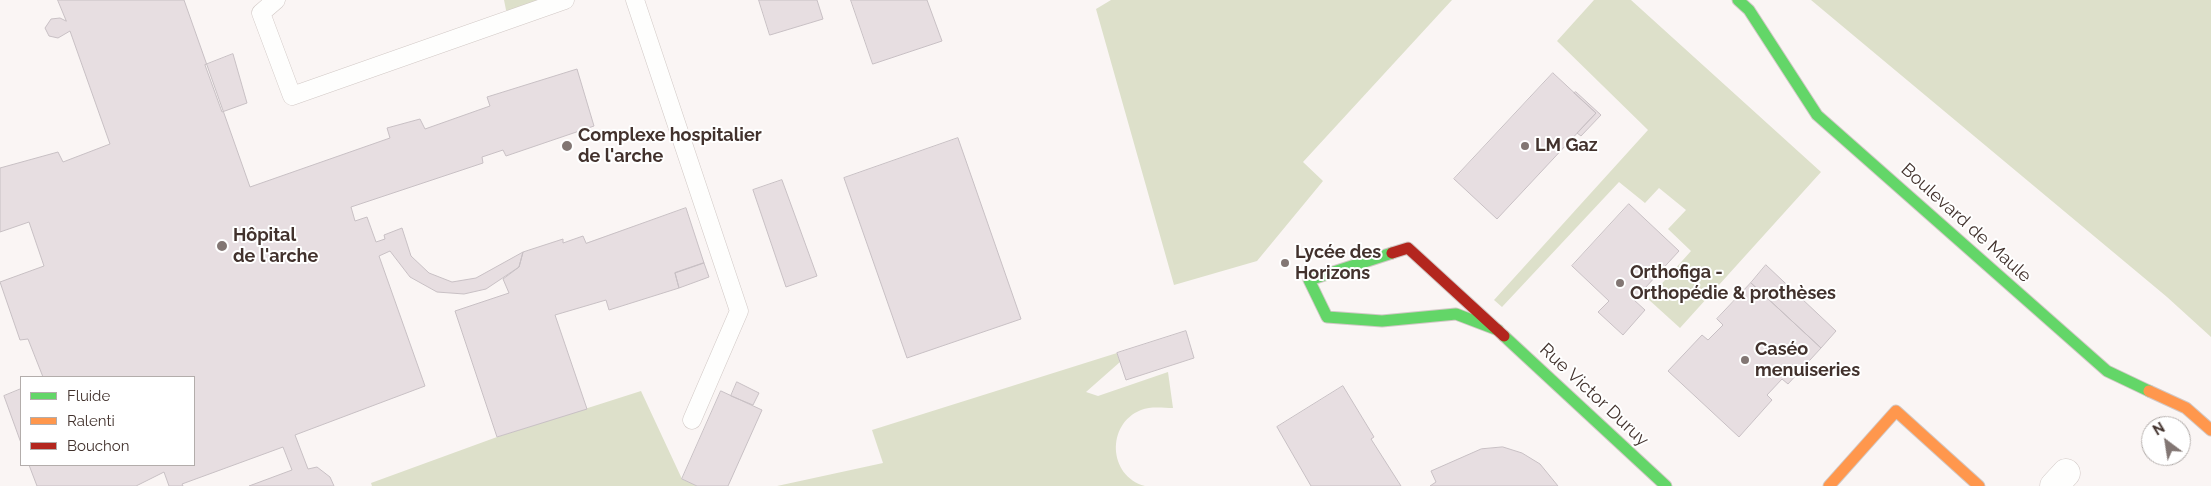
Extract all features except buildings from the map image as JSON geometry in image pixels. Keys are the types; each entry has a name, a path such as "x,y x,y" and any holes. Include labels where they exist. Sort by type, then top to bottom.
{"street":[{"name":"Boulevard de Maule","path":"1738,0 1749,10 1818,115 2106,371 2186,408 2211,430"},
{"name":"Rue Victor Duruy","path":"1498,330 1456,314 1382,321 1327,317 1309,280 1408,248 1498,330 1666,486"},
{"path":"1829,486 1896,411 1979,486"}],"lane":[{"path":"276,0 261,14 292,96 565,0"},
{"path":"635,0 739,311 692,420"}],"green space":[{"path":"504,0 553,0 539,18 530,22 518,23 506,10"},
{"path":"1111,0 1452,0 1303,162 1323,181 1257,261 1174,285 1096,9"},
{"path":"1594,0 1631,0 1821,172 1680,328 1648,299 1691,251 1668,229 1686,210 1659,188 1645,203 1619,182 1502,307 1494,300 1648,130 1557,41"},
{"path":"1811,0 2211,0 2211,337 2167,297"},
{"path":"1117,353 1120,362 1086,392 1098,396 1168,372 1173,408 1141,410 1130,417 1122,426 1117,438 1116,450 1118,461 1124,472 1133,480 1145,486 777,486 883,463 872,430"},
{"path":"641,391 682,479 697,486 372,486 371,483 497,437"}],"traffic: fast":[{"path":"1738,0 1749,10 1817,115 2107,371 2149,391"},
{"path":"1392,253 1309,280 1327,317 1382,321 1456,314 1498,330"},
{"path":"1504,336 1666,486"}],"traffic: slow":[{"path":"2149,391 2186,408 2211,430"},
{"path":"1829,486 1896,411 1979,486"}],"traffic: jam":[{"path":"1392,253 1408,248 1504,336"}],"place":[{"name":"Complexe hospitalier de l'arche","path":"567,146"},
{"name":"LM Gaz","path":"1525,146"},
{"name":"Hôpital de l'arche","path":"222,246"},
{"name":"Lycée des Horizons","path":"1285,263"},
{"name":"Orthofiga - Orthopédie & prothèses","path":"1620,283"},
{"name":"Caséo menuiseries","path":"1745,360"}]}
